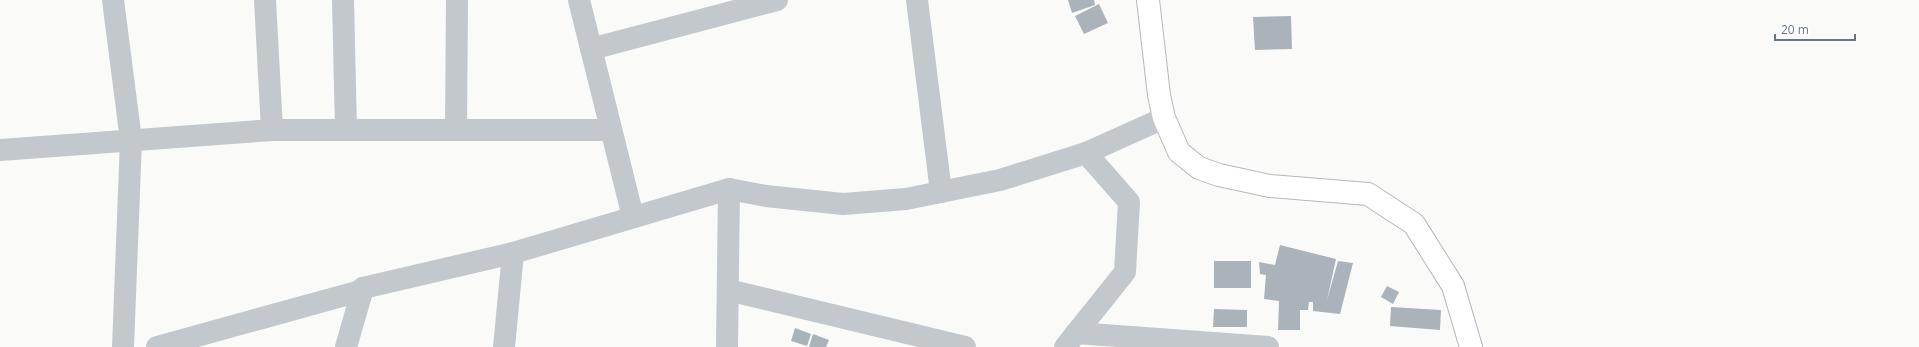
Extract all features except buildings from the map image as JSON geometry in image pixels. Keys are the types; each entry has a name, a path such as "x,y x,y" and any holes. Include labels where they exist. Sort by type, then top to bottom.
{"highway":[{"path":"1148,0 1159,95 1164,118 1178,152 1199,168 1219,175 1270,186 1368,194 1414,224 1453,286 1471,347"}],"street":[{"path":"113,0 131,140 123,347"},
{"path":"265,0 272,130"},
{"path":"343,0 346,130"},
{"path":"456,0 456,130"},
{"path":"579,0 633,217"},
{"path":"591,48 777,0"},
{"path":"917,0 941,192"},
{"path":"157,347 360,291 363,288 513,253 729,189 766,196 843,204 906,199 1000,180 1086,153 1164,118"},
{"path":"0,150 272,130 611,130"},
{"path":"1071,340 1125,272 1129,202 1086,153"},
{"path":"727,347 729,189"},
{"path":"504,347 513,253"},
{"path":"346,347 363,288"},
{"path":"728,290 925,342 965,347"},
{"path":"1071,340 1268,347"}]}
